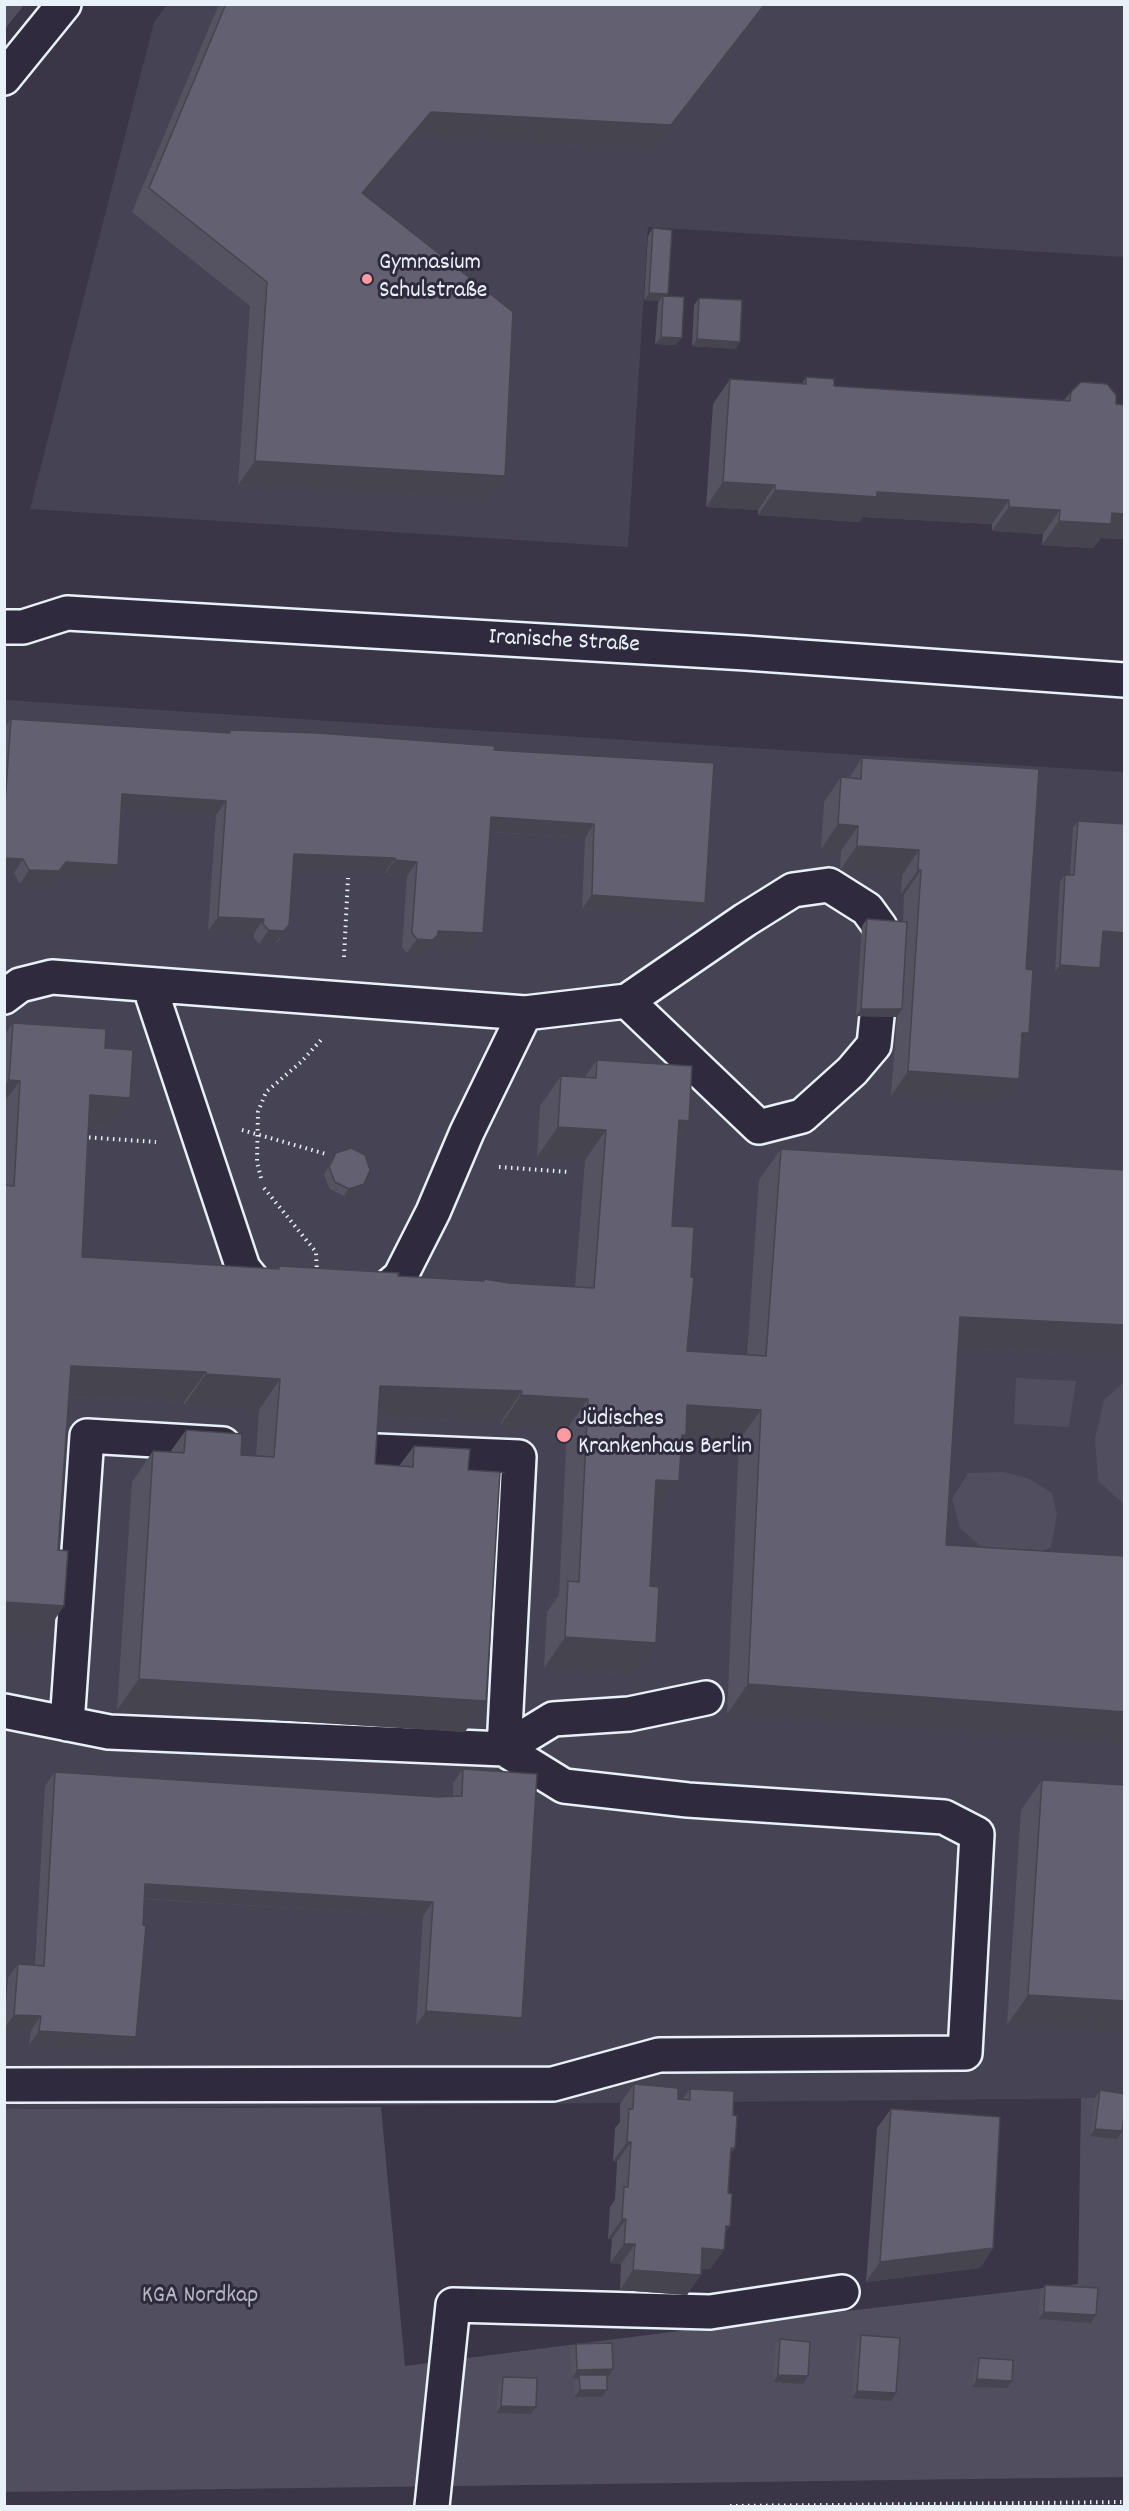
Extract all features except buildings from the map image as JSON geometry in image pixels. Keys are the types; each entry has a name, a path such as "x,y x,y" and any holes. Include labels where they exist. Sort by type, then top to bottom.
{"street":[{"path":"4,78 64,4"},
{"name":"Iranische Straße","path":"4,627 23,627 67,613 736,653 1125,680"},
{"path":"4,997 20,985 52,977 525,1013 627,1001 793,890 830,885 867,909 880,927"},
{"path":"149,985 243,1268 259,1288"},
{"path":"627,1001 759,1127 802,1116 852,1071 874,1045 877,1016"},
{"path":"378,1296 400,1277 433,1212 453,1164 525,1013"},
{"path":"74,1726 87,1436 234,1444"},
{"path":"376,1451 519,1457 491,1710 504,1749"},
{"path":"504,1749 553,1719 629,1714 706,1698"},
{"path":"74,1726 117,1710"},
{"path":"4,1712 110,1732 504,1749 564,1786 688,1800 945,1817 977,1834 965,2053 659,2055 553,2084 4,2085"},
{"path":"432,2506 453,2305 710,2312 842,2292"}],"path":[{"path":"317,1282 316,1252 264,1190 257,1162 256,1133 258,1112 266,1092 301,1062 325,1037 342,999 348,878"},
{"path":"76,1136 256,1133 326,1154"},
{"path":"453,1164 569,1172"},
{"path":"730,2506 1125,2502"}],"shaded area":[{"name":"Gymnasium Schulstraße","path":"167,5 1124,5 1124,257 648,227 628,547 30,509 154,22"},
{"name":"Jüdisches Krankenhaus Berlin","path":"4,700 1124,772 1124,2098 5,2109"}],"green space":[{"path":"4,5 24,5 5,29"},
{"path":"1016,1378 1076,1381 1069,1427 1014,1424"},
{"path":"1124,1382 1124,1504 1098,1481 1095,1439 1104,1400"},
{"path":"1004,1472 1030,1479 1052,1493 1057,1514 1051,1548 1017,1558 988,1553 960,1528 952,1499 968,1473"},
{"name":"KGA Nordkap","path":"1081,2098 1124,2098 1124,2477 5,2492 4,2109 381,2107 405,2366 1078,2284"}],"place":[{"name":"Gymnasium Schulstraße","path":"367,279"},
{"name":"Jüdisches Krankenhaus Berlin","path":"564,1435"}]}
